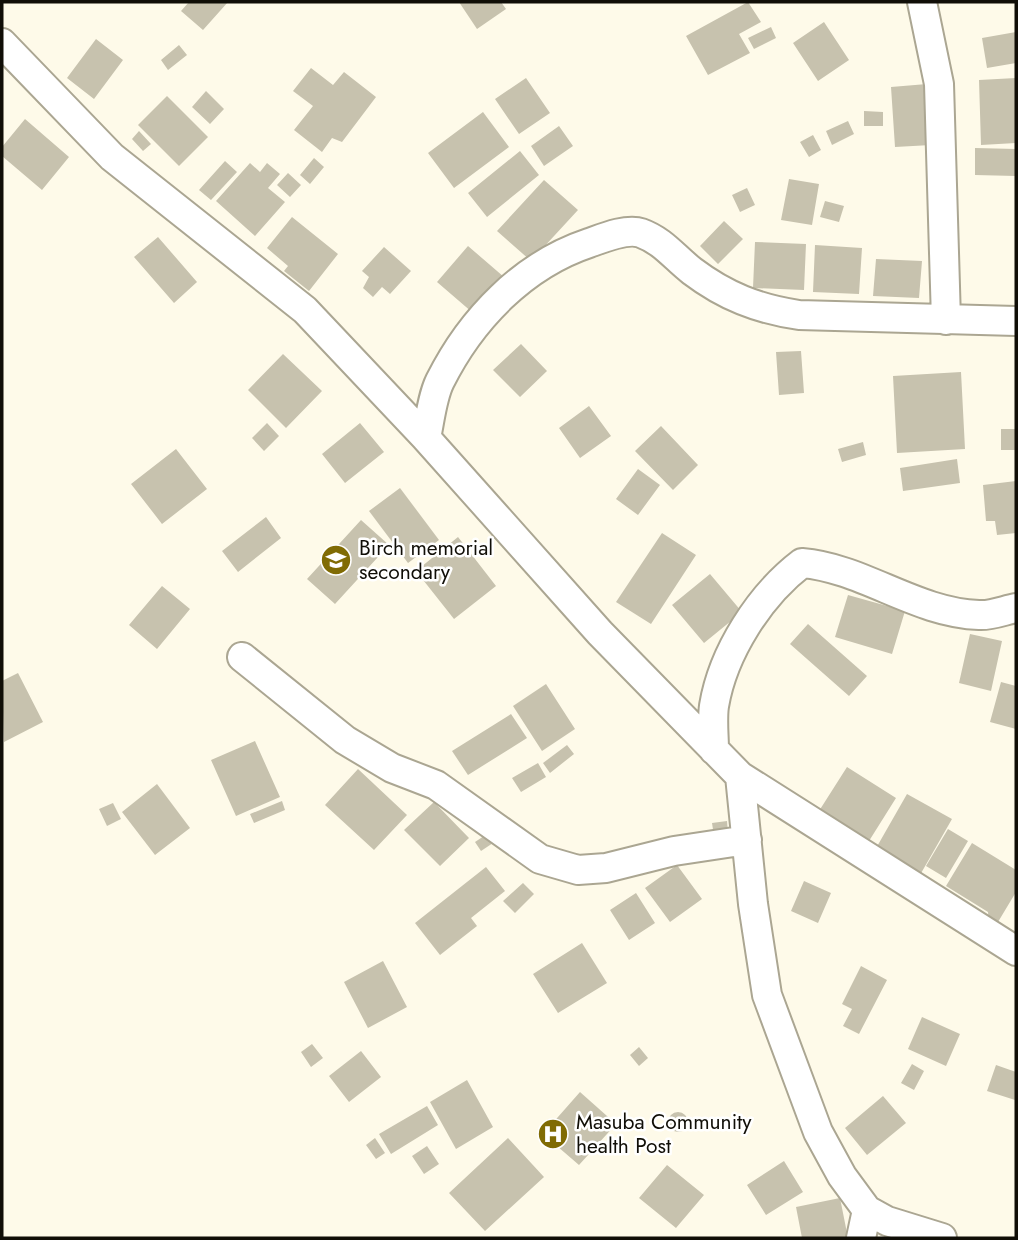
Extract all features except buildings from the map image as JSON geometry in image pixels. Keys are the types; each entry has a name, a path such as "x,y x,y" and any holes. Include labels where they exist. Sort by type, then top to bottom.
{"street":[{"path":"922,2 939,84 946,320"},
{"path":"2,43 112,157 305,310 426,438 600,633 740,776 1016,951"},
{"path":"426,438 439,383 489,307 528,274 564,251 606,237 638,232 667,246 689,269 718,289 765,310 799,315 1016,321"},
{"path":"714,750 714,706 726,665 753,615 779,581 802,563 826,565 941,608 980,615 1016,608"},
{"path":"242,657 345,740 392,768 436,785 540,859 578,870 606,868 674,851 747,840"},
{"path":"740,776 753,904 767,995 818,1132 842,1176 867,1210 887,1222 942,1238"},
{"path":"861,1238 867,1210"}],"place":[{"name":"Birch memorial secondary","path":"336,560"},
{"name":"Masuba Community health Post","path":"553,1134"}]}
